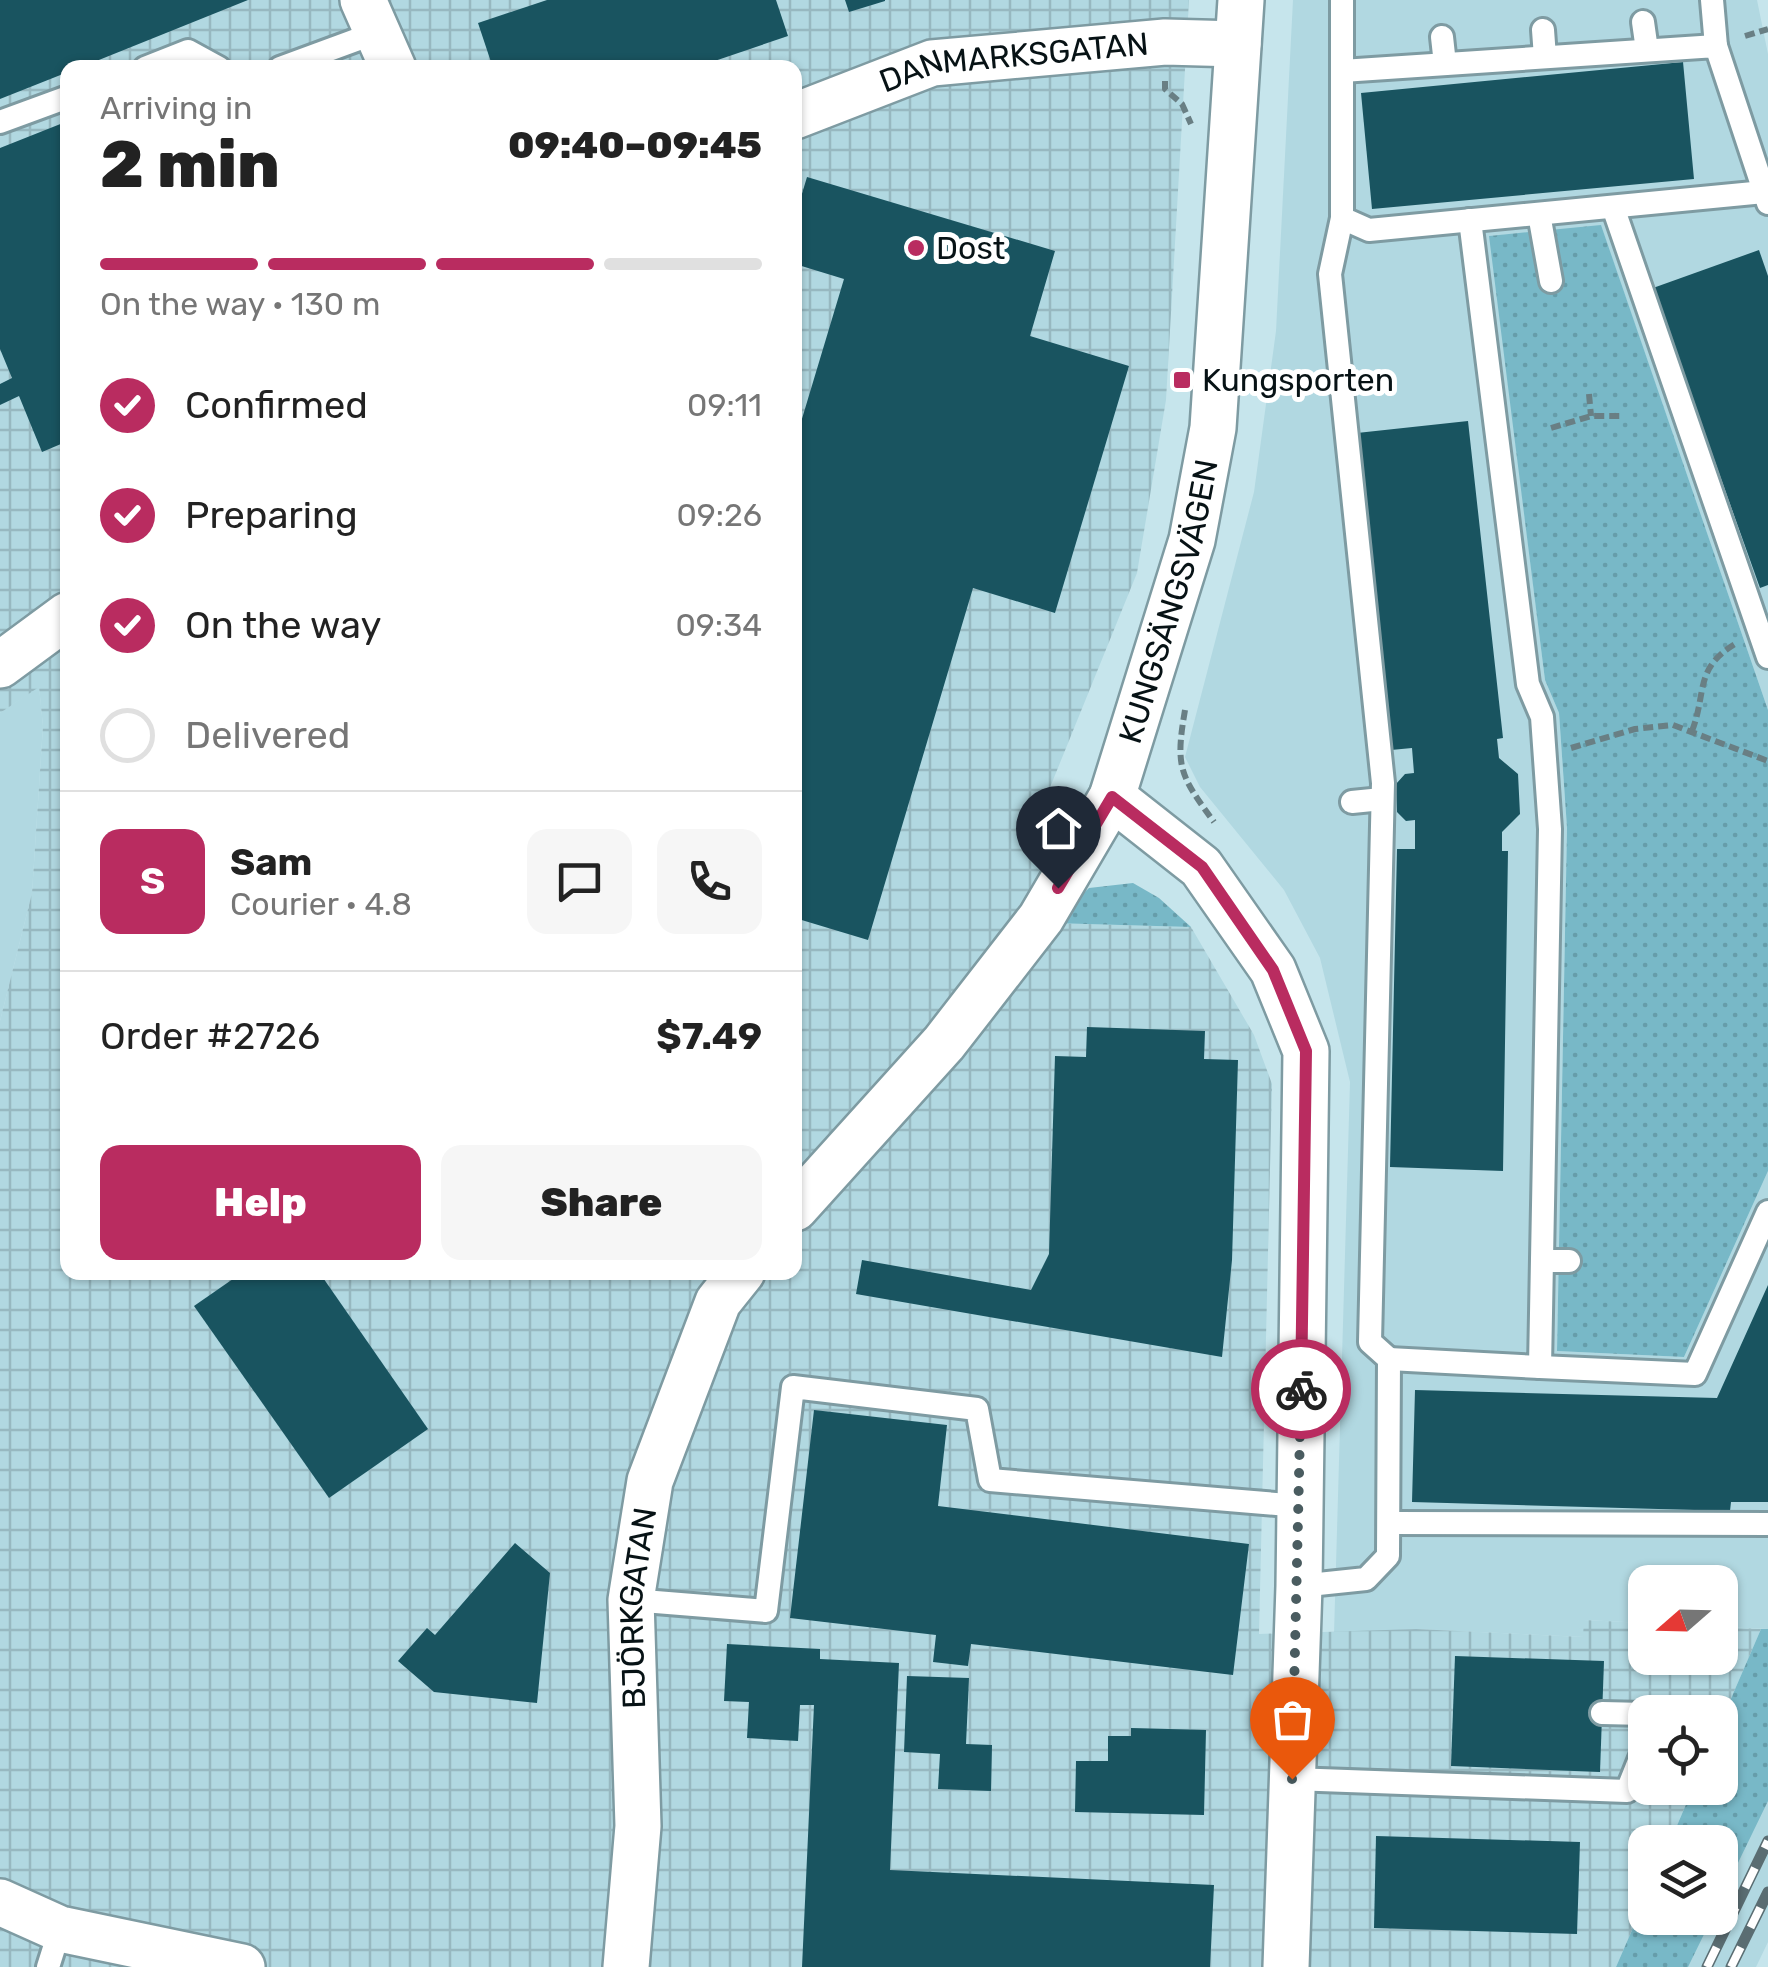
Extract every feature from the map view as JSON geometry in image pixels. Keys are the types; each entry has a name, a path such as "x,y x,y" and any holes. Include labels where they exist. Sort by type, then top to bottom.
{"street":[{"name":"KUNGSÄNGSVÄGEN","path":"1112,797 1192,540 1214,428 1241,0"},
{"name":"DANMARKSGATAN","path":"802,113 932,63 1164,42 1238,44"},
{"path":"0,665 60,621"},
{"path":"802,1200 944,1043 1041,918 1112,797 1202,867 1273,970 1306,1051 1299,1586 1286,1967"},
{"name":"BJÖRKGATAN","path":"626,1967 638,1826 631,1600 650,1482 718,1302 736,1280"},
{"path":"0,1902 54,1948 242,1967"}],"lane":[{"path":"1342,0 1342,218 1330,274 1354,508 1353,609 1363,705 1382,799 1370,1342 1389,1359 1695,1374 1768,1212"},
{"path":"1342,218 1369,230 1766,197 1716,46 1712,0"},
{"path":"1643,22 1646,50"},
{"path":"1543,30 1545,57"},
{"path":"303,60 377,34"},
{"path":"1442,37 1444,64"},
{"path":"1342,71 1716,46"},
{"path":"165,60 188,51 204,60"},
{"path":"0,122 60,100"},
{"path":"1613,207 1764,632 1768,657"},
{"path":"1539,214 1551,281"},
{"path":"1470,220 1528,684 1542,717 1550,829 1540,1367"},
{"path":"1330,512 1354,508"},
{"path":"1352,802 1382,799"},
{"path":"1542,1262 1570,1261"},
{"path":"1299,1586 1366,1579 1388,1556 1389,1359"},
{"path":"631,1600 766,1611 794,1388 976,1409 990,1480 1300,1506"},
{"path":"1389,1523 1768,1524"},
{"path":"1602,1713 1628,1714"},
{"path":"1292,1779 1628,1789"}],"path":[{"path":"1589,394 1591,416"},
{"path":"1551,428 1591,416 1620,416"},
{"path":"1692,732 1701,708 1702,680 1713,658 1764,632"},
{"path":"1544,750 1604,741 1635,729 1673,725 1768,761"}],"shaded area":[{"path":"0,0 1189,0 1166,400 1137,573 1036,822 1051,923 1191,927 1254,1035 1272,1084 1259,1634 1416,1629 1583,1637 1584,1620 1628,1622 1628,1675 1738,1675 1738,1628 1761,1629 1733,1695 1628,1695 1628,1805 1686,1805 1677,1825 1628,1825 1630,1935 1616,1967 0,1967 0,1021 32,893 43,726 39,687 0,713"},
{"path":"1293,0 1757,0 1768,54 1768,710 1601,226 1490,236 1545,680 1559,713 1567,828 1557,1351 1684,1357 1768,1171 1768,1629 1738,1628 1738,1565 1628,1565 1628,1622 1585,1620 1584,1637 1416,1629 1334,1634 1350,1082 1320,958 1284,890 1200,787 1185,757 1254,492 1276,331"},
{"path":"1601,225 1768,710 1768,1171 1684,1357 1557,1351 1567,828 1559,713 1545,680 1489,236"},
{"path":"39,686 43,726 32,893 0,1021 0,713"},
{"path":"1133,883 1159,898 1191,927 1051,923 1089,888"},
{"path":"1761,1629 1768,1629 1768,1801 1738,1863 1738,1825 1677,1825 1686,1805 1738,1805 1738,1695 1733,1695"},
{"path":"1768,1790 1768,1942 1756,1967 1682,1967 1698,1935 1738,1935 1738,1851"},
{"path":"1630,1935 1704,1935 1688,1967 1616,1967"}],"building":[{"path":"0,0 248,0 99,60 60,60 60,75 0,99"},
{"path":"547,0 776,0 788,36 718,60 490,60 478,23"},
{"path":"845,0 885,0 885,1 849,12"},
{"path":"1683,62 1694,179 1372,209 1361,93"},
{"path":"60,124 60,444 42,452 19,396 0,405 0,384 12,378 0,349 0,148"},
{"path":"807,177 1055,251 1030,336 1129,366 1055,613 973,588 868,940 802,920 802,419 844,279 802,266 802,194"},
{"path":"1759,250 1768,276 1768,585 1760,588 1653,288"},
{"path":"1468,421 1503,738 1497,739 1499,758 1518,774 1520,814 1502,832 1502,851 1508,851 1503,1171 1390,1167 1397,849 1415,849 1415,820 1406,821 1397,812 1396,784 1405,774 1414,773 1412,748 1391,750 1357,433"},
{"path":"1087,1027 1205,1031 1204,1059 1238,1060 1232,1260 1222,1357 856,1294 862,1260 1031,1290 1049,1254 1055,1056 1086,1057"},
{"path":"231,1280 325,1280 428,1429 329,1498 194,1306"},
{"path":"1768,1285 1768,1502 1731,1502 1730,1511 1412,1502 1415,1390 1717,1398"},
{"path":"814,1410 947,1425 938,1506 1249,1544 1233,1675 971,1644 968,1666 933,1662 936,1635 790,1618"},
{"path":"515,1543 550,1573 537,1703 434,1692 398,1661 427,1628 435,1635"},
{"path":"727,1644 820,1649 820,1659 899,1663 890,1870 1214,1885 1210,1967 802,1967 814,1705 800,1705 798,1741 747,1738 749,1702 724,1701"},
{"path":"1455,1656 1604,1661 1600,1772 1451,1766"},
{"path":"907,1676 969,1678 966,1744 992,1745 991,1791 938,1789 940,1754 904,1752"},
{"path":"1131,1728 1206,1730 1204,1815 1075,1812 1076,1761 1108,1761 1108,1736 1131,1736"},
{"path":"1376,1836 1580,1842 1577,1934 1374,1928"}],"railway":[{"path":"1707,1967 1768,1841"},
{"path":"1731,1967 1768,1892"}],"way so far":[{"path":"1292,1779 1301,1389"}],"place":[{"name":"Dost","path":"916,248"},
{"name":"Kungsporten","path":"1182,380"}],"route":[{"path":"1058,888 1112,797 1202,867 1273,970 1306,1051 1301,1389"}]}
